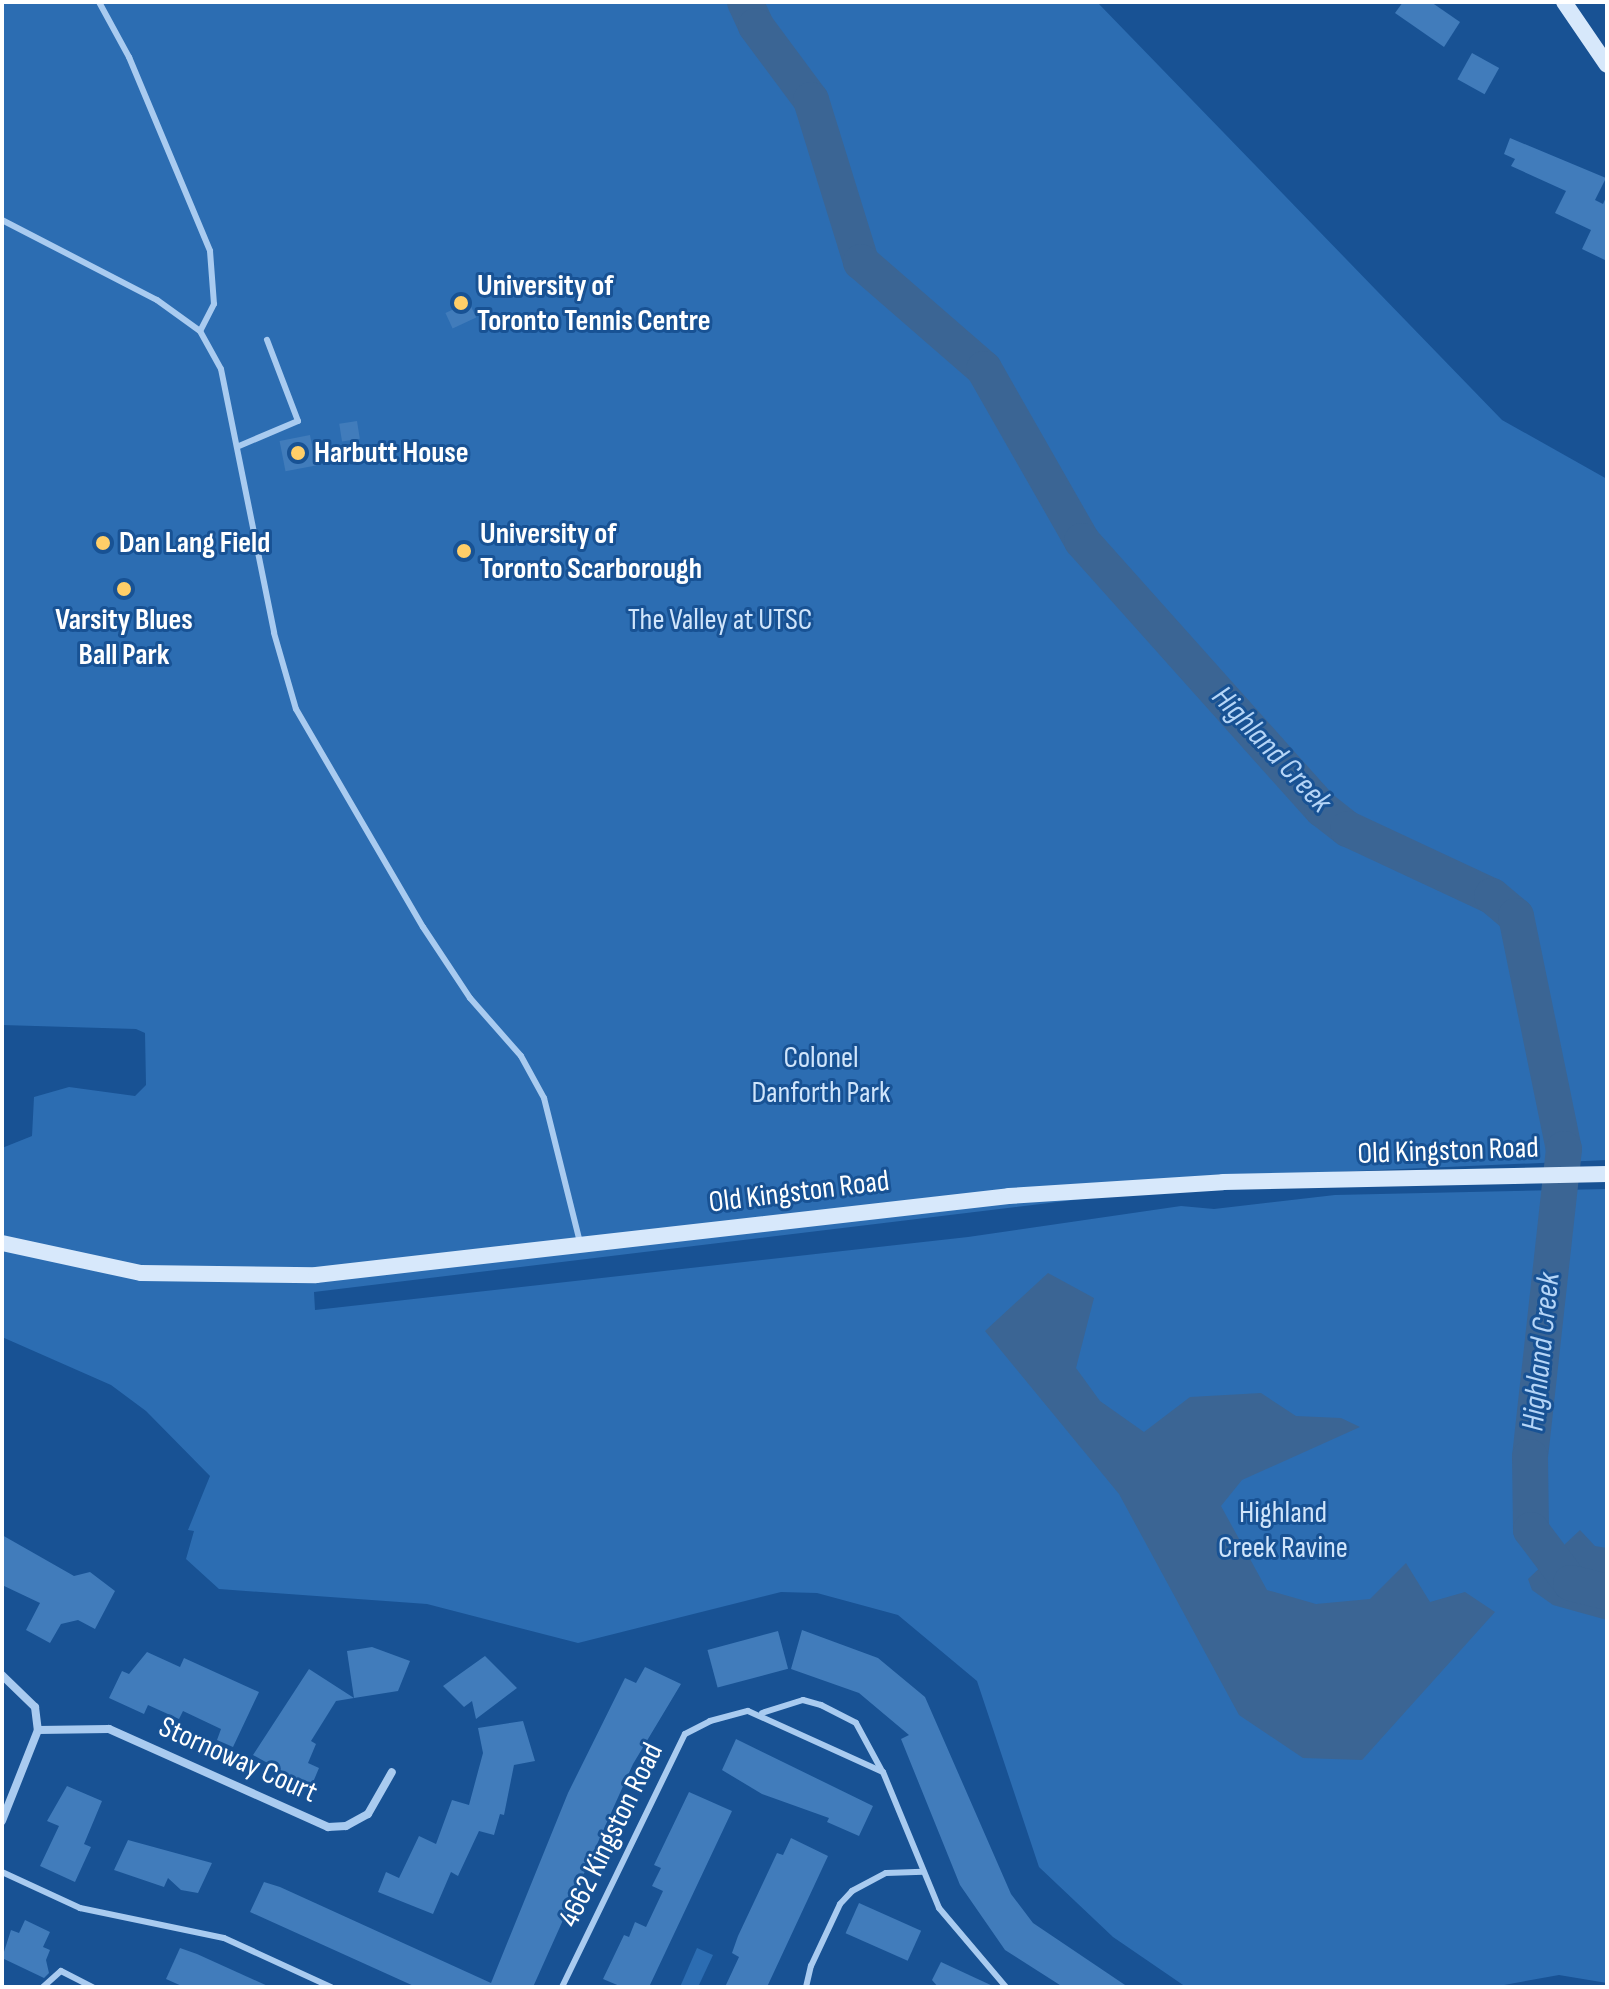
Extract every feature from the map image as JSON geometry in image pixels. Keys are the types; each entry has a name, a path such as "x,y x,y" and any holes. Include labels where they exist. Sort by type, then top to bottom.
{"street":[{"path":"1570,5 1607,65"},
{"name":"Old Kingston Road","path":"2,1243 141,1273 316,1275 1009,1196 1223,1182 1461,1180 1607,1174"},
{"path":"2,1675 35,1707 38,1730 2,1821"},
{"name":"Stornoway Court","path":"38,1730 109,1729 328,1827 346,1826 368,1814 392,1772"}],"lane":[{"path":"99,2 129,57 210,251 214,304 200,331"},
{"path":"2,220 157,300 200,331 221,369 239,446 274,633 296,709 423,927 470,998 521,1056 544,1098 581,1245"},
{"path":"239,446 298,421 267,340"},
{"name":"4662 Kingston Road","path":"562,1987 685,1734 729,1714 762,1713 803,1700 821,1705 856,1723 883,1772 923,1872 955,1930 1006,1987"},
{"path":"762,1713 883,1772"},
{"path":"2,1872 80,1908 224,1938 331,1987"},
{"path":"806,1987 834,1917 852,1891 886,1873 923,1872"},
{"path":"43,1987 61,1971 93,1987"}],"green space":[{"name":"The Valley at UTSC","path":"2,2 1097,2 1502,420 1607,479 1607,1160 1288,1174 314,1292 315,1310 968,1237 1181,1206 1214,1209 1335,1195 1607,1189 1607,1983 1559,1975 1493,1987 1186,1987 1113,1937 1039,1867 977,1681 898,1615 817,1593 781,1592 578,1643 427,1604 219,1589 186,1559 194,1531 188,1530 210,1476 146,1411 111,1385 2,1337 2,1148 32,1136 34,1097 69,1087 135,1096 146,1085 145,1033 136,1029 2,1025"},
{"path":"697,1948 713,1955 698,1987 680,1987"}],"shaded area":[{"path":"1048,1273 1094,1298 1076,1368 1100,1401 1144,1432 1190,1397 1261,1393 1296,1416 1341,1418 1360,1427 1242,1480 1221,1506 1267,1590 1316,1604 1370,1599 1406,1563 1430,1602 1465,1592 1495,1612 1362,1760 1303,1758 1239,1715 1119,1494 985,1331"},
{"path":"1580,1530 1595,1546 1607,1548 1607,1620 1553,1605 1532,1590 1528,1579"}],"building":[{"path":"1403,2 1431,2 1460,22 1444,47 1395,13"},
{"path":"1472,53 1499,68 1485,94 1457,79"},
{"path":"1510,138 1606,178 1595,200 1603,204 1607,195 1607,261 1582,249 1591,230 1555,213 1566,191 1511,166 1515,159 1504,154"},
{"path":"469,302 476,317 453,328 445,313"},
{"path":"357,421 360,439 342,442 339,424"},
{"name":"Harbutt House","path":"310,435 316,465 285,471 280,441"},
{"path":"2,1535 74,1576 90,1572 115,1591 95,1629 78,1620 61,1624 50,1643 26,1630 40,1603 2,1585"},
{"path":"802,1630 878,1658 925,1697 1011,1894 1033,1923 1128,1987 1063,1987 1005,1950 960,1885 901,1739 909,1735 859,1693 791,1669"},
{"path":"778,1631 788,1669 718,1688 707,1650"},
{"path":"372,1647 410,1661 398,1691 354,1698 347,1651"},
{"path":"147,1652 180,1667 184,1658 259,1692 233,1747 217,1740 221,1729 183,1711 179,1719 148,1705 144,1714 109,1698 122,1671 129,1674"},
{"path":"485,1656 517,1688 476,1719 472,1701 464,1707 443,1686"},
{"path":"645,1667 681,1684 633,1764 533,1987 416,1987 250,1912 264,1882 491,1983 568,1793 625,1678 636,1683"},
{"path":"309,1669 354,1698 336,1701 311,1741 316,1744 308,1763 319,1768 311,1787 253,1755"},
{"path":"523,1721 535,1761 514,1765 504,1815 500,1814 494,1835 479,1831 458,1876 451,1872 433,1914 378,1892 386,1872 399,1878 419,1836 436,1844 452,1800 469,1805 483,1753 478,1728"},
{"path":"736,1739 873,1806 859,1836 827,1822 829,1818 762,1794 722,1770"},
{"path":"67,1786 102,1801 84,1844 91,1847 75,1882 40,1866 59,1826 47,1821"},
{"path":"689,1792 732,1811 649,1987 622,1987 603,1979 624,1935 629,1937 635,1922 646,1927 663,1891 652,1886 661,1868 654,1865"},
{"path":"791,1838 828,1856 767,1987 725,1987 739,1957 732,1953 738,1936 777,1853 783,1855"},
{"path":"128,1840 212,1863 198,1893 181,1890 168,1878 164,1887 114,1870"},
{"path":"859,1903 921,1931 908,1961 846,1933"},
{"path":"25,1920 50,1932 43,1947 50,1950 46,1960 49,1973 44,1978 2,1958 11,1930 19,1933"},
{"path":"180,1948 270,1987 184,1987 166,1979"},
{"path":"941,1962 995,1987 938,1987 932,1980"}],"waterway":[{"name":"Highland Creek","path":"745,2 756,26 811,100 861,262 984,369 1082,541 1322,809 1348,829 1492,896 1516,916 1564,1149 1530,1457 1531,1530 1571,1583 1607,1592"}],"place":[{"name":"University of Toronto Tennis Centre","path":"461,303"},
{"name":"Harbutt House","path":"298,453"},
{"name":"Dan Lang Field","path":"103,543"},
{"name":"University of Toronto Scarborough","path":"464,551"},
{"name":"Varsity Blues Ball Park","path":"124,589"}],"park label":[{"name":"Colonel Danforth Park","path":"821,1075"},
{"name":"Highland Creek Ravine","path":"1283,1530"}]}
